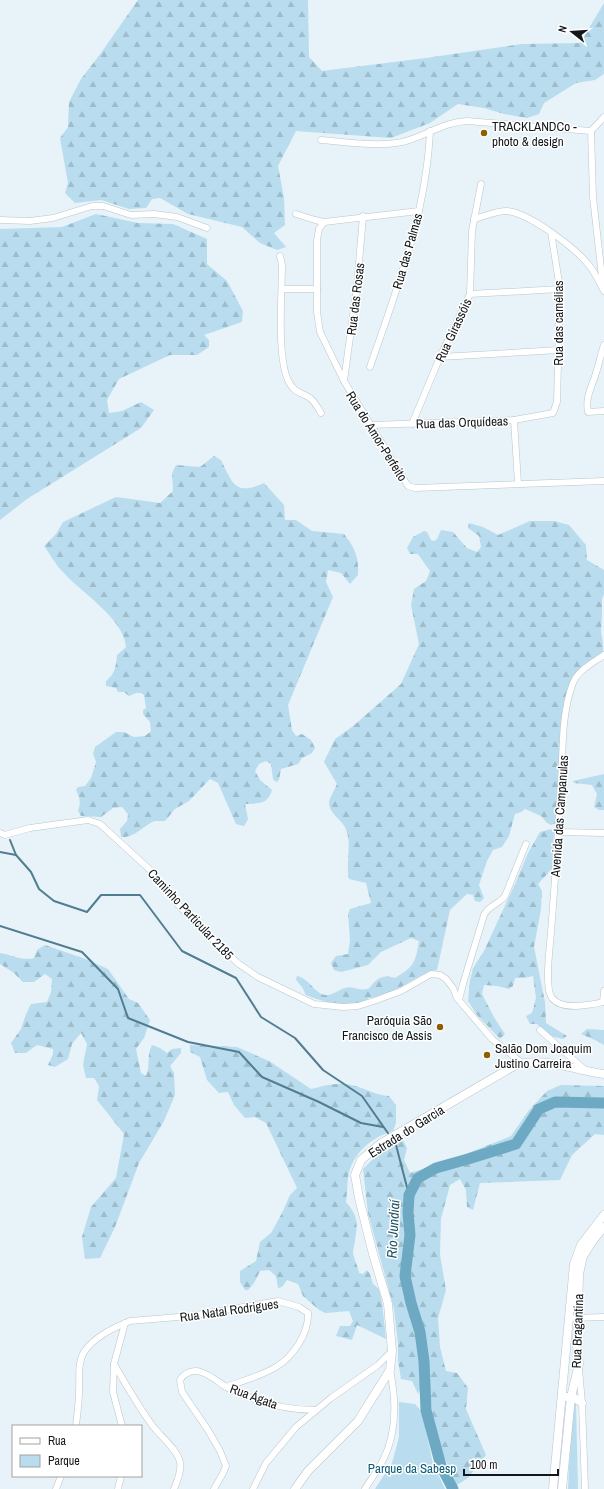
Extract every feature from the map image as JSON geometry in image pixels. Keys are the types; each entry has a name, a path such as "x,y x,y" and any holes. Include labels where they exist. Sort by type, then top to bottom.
{"street":[{"path":"604,117 591,130 594,205 604,290"},
{"path":"321,140 384,144 404,142 447,124 466,121 591,130"},
{"name":"Rua das Palmas","path":"370,367 409,251 426,174 430,131"},
{"name":"Rua Girassóis","path":"412,424 440,357 470,294 470,255 474,219 481,184"},
{"path":"0,220 30,221 53,218 92,206 103,206 131,215 154,214 177,217 207,228"},
{"path":"296,214 324,222 363,216 419,211"},
{"path":"474,219 493,213 508,211 529,218 551,232 581,255 590,265 604,290"},
{"name":"Rua das Rosas","path":"344,381 357,286 363,216"},
{"name":"Rua do Amor-Perfeito","path":"324,222 319,229 317,240 317,312 320,332 344,381 404,481 412,487 604,481"},
{"name":"Rua das camélias","path":"551,232 560,289 557,402 553,413"},
{"path":"280,256 282,265 281,341 284,370 293,388 315,403 321,413"},
{"path":"282,289 317,289"},
{"path":"470,294 560,289"},
{"path":"604,345 595,376 588,392 587,404 588,412 604,411"},
{"path":"440,357 558,350"},
{"name":"Rua das Orquídeas","path":"371,426 514,420 553,413"},
{"path":"514,420 518,483"},
{"name":"Avenida das Campanulas","path":"603,1002 580,1007 561,1004 553,1000 549,992 548,964 559,832 566,712 574,681 579,674 604,655"},
{"name":"Caminho Particular 2185","path":"3,834 30,828 88,820 100,824 148,868 181,908 239,964 258,977 314,1004 343,1007 358,1006 401,991 431,974 440,975 446,979 459,1000"},
{"path":"559,832 604,833"},
{"path":"0,841 3,834"},
{"path":"526,844 505,896 488,909 484,915 459,1000 492,1039 522,1063 543,1062 604,1074"},
{"path":"603,1002 604,991"},
{"path":"540,1030 555,1045 588,1072"},
{"name":"Estrada do Garcia","path":"295,1489 308,1471 358,1422 390,1370 392,1351 388,1304 373,1254 359,1198 355,1175 361,1160 380,1144 514,1066 522,1063"},
{"path":"553,1489 564,1365 574,1318 574,1264 581,1245 604,1215"},
{"name":"Rua Bragantina","path":"562,1489 571,1397 579,1364 574,1318 580,1266 587,1248 604,1227"},
{"name":"Rua Natal Rodrigues","path":"125,1324 130,1321 206,1314 278,1301 299,1307 308,1313 308,1321 304,1335 294,1350 276,1367 226,1387"},
{"path":"574,1318 604,1317"},
{"path":"122,1425 113,1392 114,1364 125,1324"},
{"path":"76,1425 79,1370 83,1353 98,1337 125,1324"},
{"path":"253,1489 266,1463 296,1427 315,1410 378,1365 392,1351"},
{"path":"114,1364 132,1396 148,1420 178,1455 180,1471 174,1489"},
{"path":"579,1364 582,1402 584,1489"},
{"path":"564,1365 575,1377"},
{"path":"365,1489 384,1459 390,1437 394,1414 394,1391 390,1370"},
{"name":"Rua Ágata","path":"214,1489 226,1466 220,1451 208,1430 182,1392 180,1380 184,1374 190,1372 201,1372 239,1393 272,1404 297,1410 315,1410"},
{"path":"561,1398 571,1397 582,1402"},
{"path":"56,1489 61,1477"},
{"path":"118,1489 121,1477"}],"green space":[{"path":"138,0 308,0 309,57 322,71 522,44 580,43 604,3 604,74 595,80 576,83 544,103 539,114 527,118 504,114 484,108 458,104 430,123 391,138 296,131 278,166 284,198 285,225 274,233 286,247 277,250 260,243 242,227 188,214 160,198 152,199 146,208 129,209 101,200 75,203 65,193 68,183 60,138 68,127 69,102 81,79"},
{"path":"96,214 138,223 173,224 207,239 207,264 227,281 243,311 242,322 204,335 209,340 209,347 197,355 170,355 119,379 107,400 109,413 122,411 141,402 154,410 141,428 27,499 0,520 0,229 62,227"},
{"path":"214,456 221,460 232,481 241,488 254,487 264,483 284,505 285,520 296,520 312,531 344,534 356,553 358,575 350,584 341,573 328,570 326,582 333,597 288,705 292,730 296,736 302,734 311,740 315,748 312,753 302,758 298,764 281,769 279,780 276,782 273,779 271,764 266,761 259,764 255,771 260,780 272,790 265,801 245,804 248,819 244,826 236,824 218,783 210,779 189,801 175,809 165,821 155,821 131,835 121,837 120,829 127,821 128,814 122,807 113,808 101,817 81,816 78,811 80,800 76,790 78,787 85,786 91,778 96,762 93,754 95,747 116,732 124,732 134,737 145,736 151,731 150,722 143,714 143,710 146,708 144,695 141,693 136,693 129,696 124,692 118,692 116,688 106,686 106,681 114,670 117,655 126,647 123,636 118,626 109,615 62,571 44,546 56,534 63,522 116,497 160,503 173,491 172,473 176,465 200,467"},
{"path":"530,521 554,521 569,525 586,545 587,560 604,570 601,631 603,653 577,672 563,711 556,823 551,825 541,816 525,809 515,814 509,836 502,847 493,850 487,861 479,885 484,898 480,902 475,901 473,895 467,894 450,910 437,970 420,976 386,994 368,998 367,1001 359,1003 336,1004 306,995 296,980 297,976 305,980 321,994 330,995 347,987 367,989 382,977 395,978 407,970 415,959 419,941 411,938 381,952 368,965 341,972 334,970 331,963 336,956 348,954 350,940 348,914 350,909 371,903 366,883 349,879 349,846 347,833 345,827 333,813 329,804 337,784 324,762 335,739 352,727 401,684 419,644 411,605 414,589 426,581 430,571 418,554 410,554 407,548 413,537 424,531 427,532 431,540 434,541 437,539 441,530 453,532 467,548 477,552 481,547 479,536 468,528 469,523 483,527 498,535"},
{"path":"604,774 604,810 599,810 594,807 597,794 592,785 574,783 573,781"},
{"path":"551,829 554,833 553,850 560,860 538,884 542,891 541,909 534,947 545,1002 546,1023 567,1036 563,1039 550,1036 537,1024 530,1024 526,1016 532,1013 536,998 533,976 515,978 513,986 509,989 484,985 482,994 505,1034 500,1039 477,1015 468,1001 470,980 473,968 484,951 528,853 540,832"},
{"path":"45,945 83,958 108,969 129,999 138,1003 150,1020 144,1038 136,1049 141,1073 146,1076 149,1053 152,1045 167,1053 172,1049 181,1048 181,1053 170,1066 174,1073 175,1095 164,1121 139,1163 115,1227 100,1258 85,1259 82,1237 91,1207 116,1178 124,1134 97,1100 99,1086 94,1078 86,1078 83,1065 87,1044 81,1033 72,1044 68,1059 55,1067 48,1065 53,1054 53,1049 37,1045 26,1053 15,1053 11,1043 21,1029 31,1004 47,1002 51,992 52,979 45,974 34,982 23,982 14,973 0,964 0,953 30,959 34,958 37,950"},
{"path":"587,1029 604,1030 604,1045 581,1034"},
{"path":"190,1045 237,1047 269,1061 311,1089 333,1084 344,1084 389,1096 396,1105 396,1123 393,1131 370,1142 353,1161 348,1178 346,1202 353,1211 357,1224 353,1252 354,1258 359,1273 363,1274 367,1270 373,1284 379,1289 386,1339 357,1325 352,1340 336,1336 340,1326 350,1326 353,1321 349,1311 326,1313 319,1310 303,1296 298,1284 287,1280 282,1287 278,1288 276,1276 269,1270 260,1271 254,1283 248,1290 245,1290 240,1282 240,1271 256,1261 260,1242 271,1233 290,1195 297,1188 266,1123 255,1117 245,1118 234,1105 228,1092 219,1093 207,1080 200,1057 190,1052"},
{"path":"561,1085 604,1086 604,1135 595,1134 572,1155 560,1180 480,1183 473,1210 467,1207 466,1190 460,1179 450,1185 441,1219 440,1255 446,1290 438,1318 440,1347 446,1371 457,1373 468,1388 466,1409 486,1455 468,1478 457,1485 442,1453 432,1413 428,1373 418,1394 412,1381 401,1379 394,1309 368,1213 363,1169 380,1152 403,1140 407,1148 404,1160 410,1173 448,1161 511,1136 529,1110 547,1091"},
{"name":"Parque da Sabesp","path":"399,1402 415,1404 422,1412 433,1464 445,1489 375,1489 392,1463 399,1437"},
{"path":"572,1403 576,1403 578,1489 568,1489"}],"waterway":[{"path":"10,840 16,855 31,872 39,889 54,901 87,912 101,895 140,895 182,951 236,978 261,1017 295,1038 323,1070 362,1096 390,1136"},
{"path":"0,852 16,855"},
{"path":"0,926 82,952 118,989 128,1018 188,1042 239,1052 262,1077 319,1102 361,1123 383,1127"},
{"name":"Rio Jundiaí","path":"453,1489 441,1466 426,1410 424,1361 420,1332 405,1276 410,1235 408,1213 409,1195 418,1178 436,1168 516,1144 539,1109 555,1102 604,1103"},
{"path":"392,1139 396,1145 409,1195"}],"place":[{"name":"TRACKLANDCo - photo & design","path":"484,133"},
{"name":"Paróquia São Francisco de Assis","path":"440,1027"},
{"name":"Salão Dom Joaquim Justino Carreira","path":"487,1055"}]}
